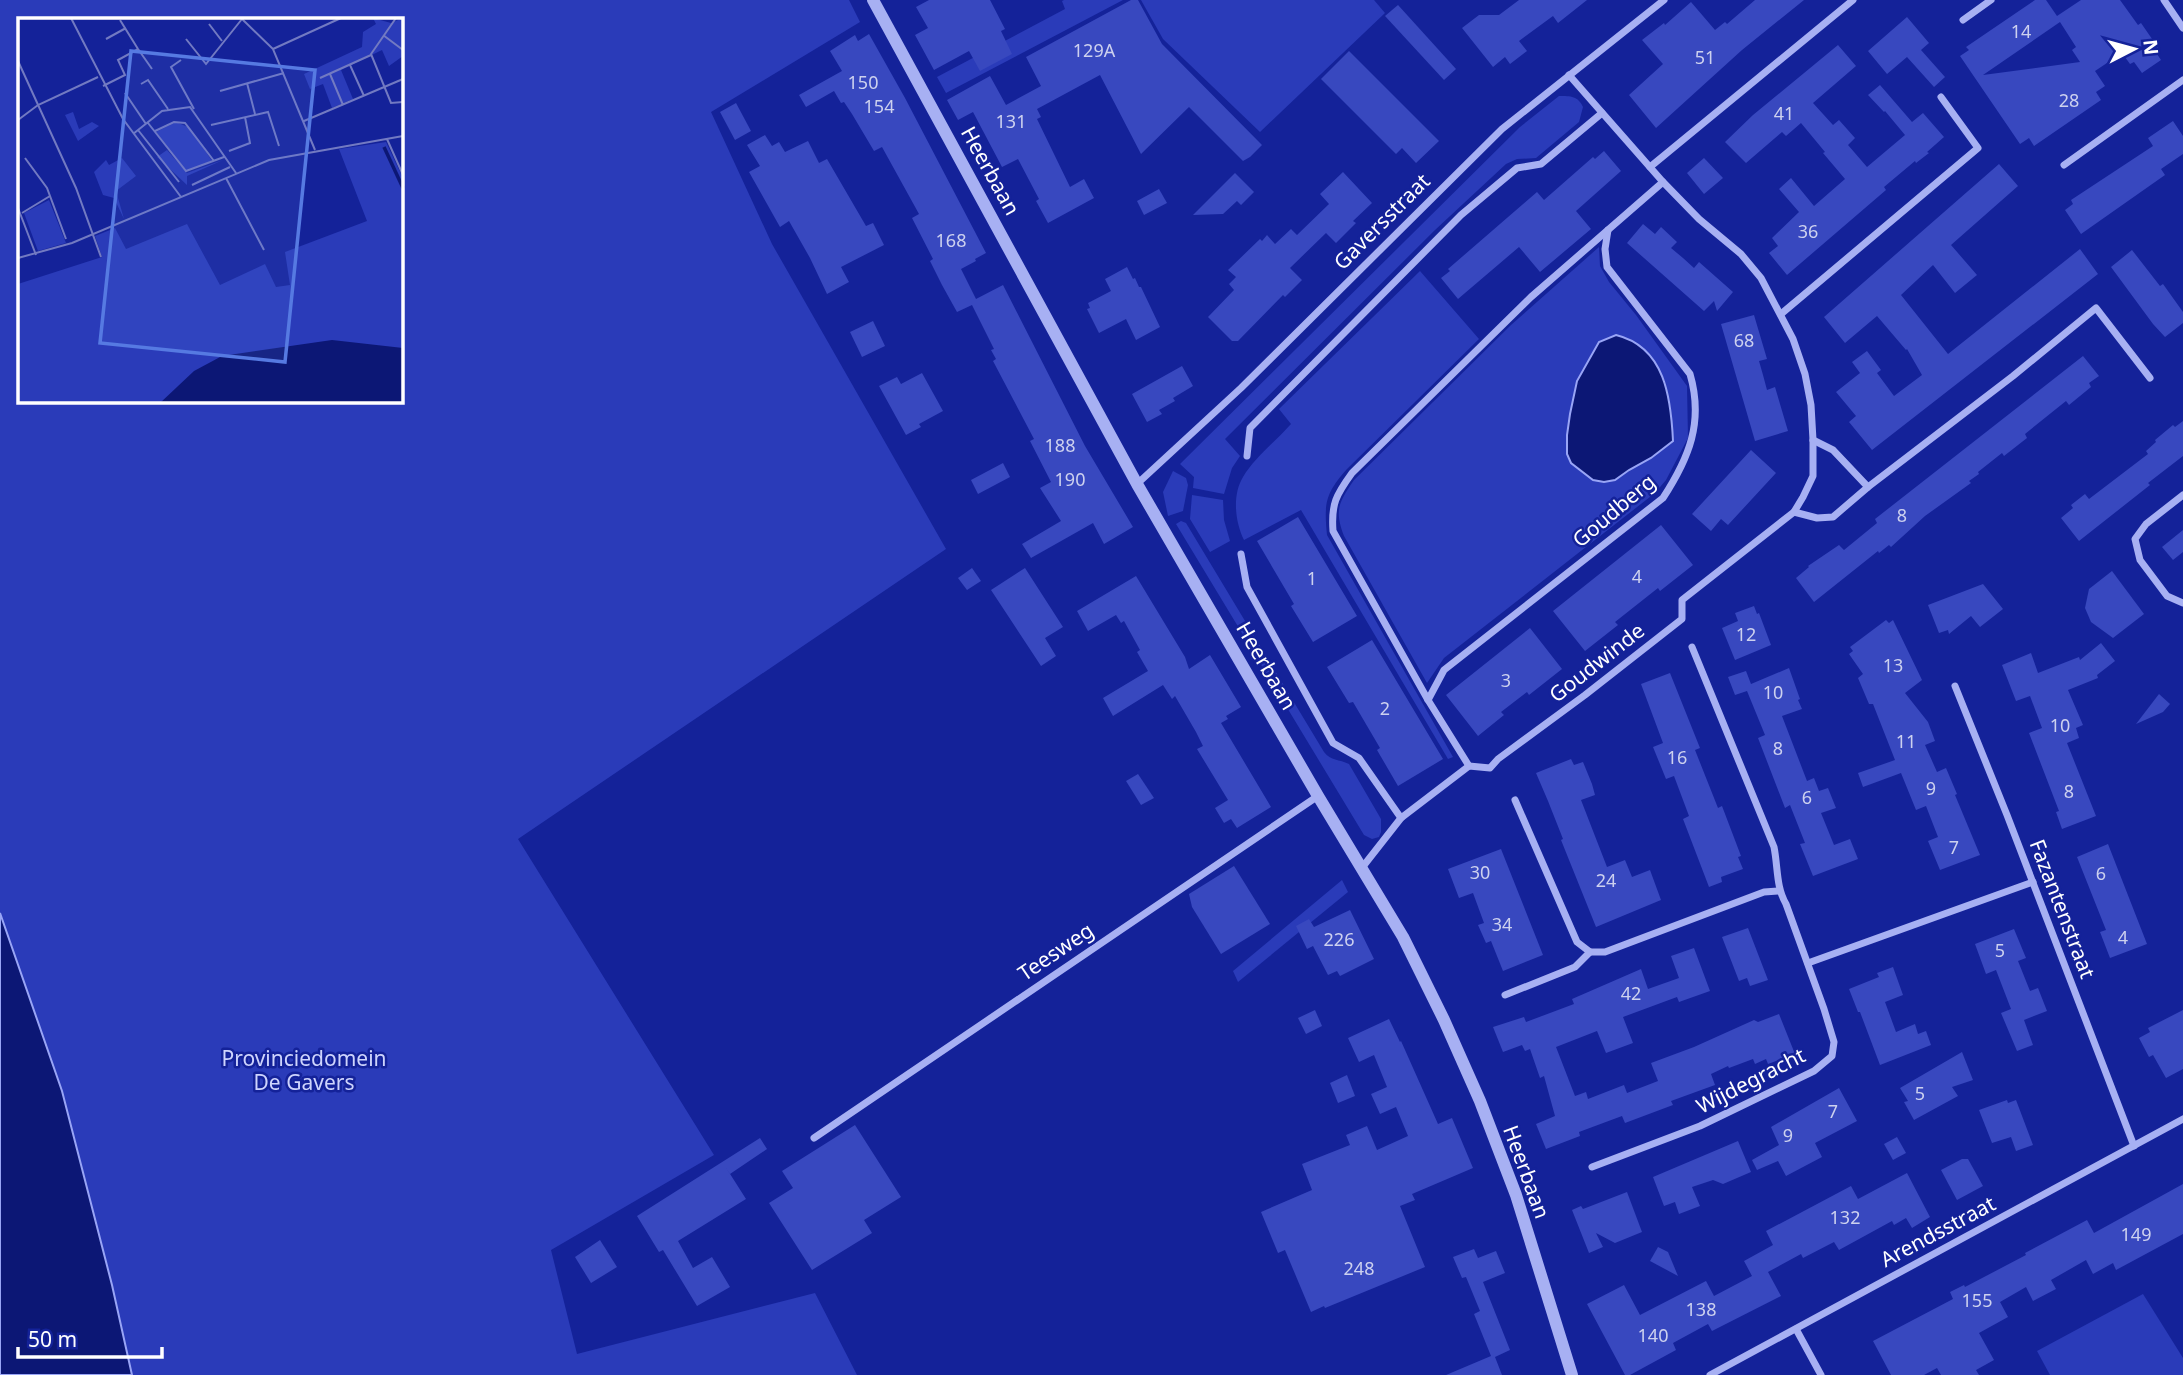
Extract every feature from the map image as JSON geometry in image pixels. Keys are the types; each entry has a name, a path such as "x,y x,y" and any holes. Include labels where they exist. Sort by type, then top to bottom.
{"street":[{"name":"Heerbaan","path":"873,0 1137,484 1403,937 1480,1101 1516,1195 1572,1375"},
{"name":"Gaversstraat","path":"1137,484 1241,388 1502,129 1664,0"},
{"path":"1650,166 1853,0"},
{"path":"1963,20 1991,0"},
{"path":"2164,0 2183,27"},
{"path":"1569,75 1663,182 1699,219 1741,254 1761,278 1782,314 1805,374 1811,405 1813,440 1833,450 1868,487"},
{"path":"2064,165 2183,80"},
{"path":"1782,314 1978,149 1941,97"},
{"path":"1247,456 1250,428 1461,215 1517,168 1541,164 1602,113"},
{"path":"1469,766 1428,700 1333,531 1332,512 1336,496 1352,473 1531,297 1663,182"},
{"name":"Goudberg","path":"1428,700 1444,670 1663,498 1677,477 1689,450 1695,429 1694,386 1690,374 1607,267 1605,249 1609,230"},
{"path":"1794,512 1817,518 1833,517 2096,308 2150,379"},
{"name":"Goudwinde","path":"1362,869 1401,818 1469,766 1490,768 1498,759 1682,619 1682,600 1794,512 1812,476 1813,440"},
{"path":"2183,495 2146,524 2135,539 2140,560 2167,596 2183,603"},
{"path":"1241,554 1247,587 1333,743 1359,758 1401,818"},
{"name":"Wijdegracht","path":"1592,1167 1700,1126 1814,1071 1832,1056 1834,1042 1808,963 1779,891 1779,870 1774,847 1692,647"},
{"name":"Fazantenstraat","path":"1955,686 2134,1146"},
{"name":"Teesweg","path":"814,1138 1318,796"},
{"path":"1515,800 1577,942 1590,952 1605,952 1764,892 1779,891"},
{"path":"1808,963 2033,882"},
{"path":"1505,995 1575,967 1590,952"},
{"name":"Arendsstraat","path":"1710,1375 2183,1119"},
{"path":"1796,1329 1821,1375"}],"green space":[{"name":"Provinciedomein De Gavers","path":"0,0 849,0 860,22 711,112 772,244 946,549 518,839 714,1155 551,1250 577,1354 815,1293 857,1375 0,1375"},
{"path":"1064,0 1123,0 946,93 937,77 1065,9"},
{"path":"1141,0 1374,0 1385,13 1260,132 1163,39"},
{"path":"1559,96 1574,97 1581,103 1583,107 1579,122 1536,158 1517,159 1506,164 1435,230 1225,439 1240,456 1232,468 1224,494 1193,488 1194,477 1180,464 1520,127"},
{"path":"1599,247 1600,266 1609,282 1687,386 1688,438 1666,480 1655,493 1444,658 1427,683 1344,536 1339,519 1340,506 1354,480 1511,325","holes":["1599,342 1656,365 1665,381 1672,415 1651,458 1615,480 1604,482 1571,463 1567,454 1570,414 1577,381"]},
{"path":"1420,271 1479,339 1347,469 1330,492 1326,507 1326,524 1327,535 1453,757 1448,759 1301,510 1244,540 1238,525 1236,508 1237,492 1243,477 1291,424 1279,409"},
{"path":"1173,471 1186,478 1188,485 1183,511 1168,516 1163,492"},
{"path":"1192,495 1223,500 1224,520 1230,541 1210,552 1190,519"},
{"path":"1181,521 1186,523 1324,752 1349,764 1381,819 1379,837 1372,839 1364,835 1176,524"},
{"path":"1342,880 1348,892 1238,982 1233,971"},
{"path":"2143,1294 2183,1358 2183,1375 2050,1375 2037,1351"}],"shaded area":[{"path":"1616,335 1632,341 1655,362 1667,392 1673,441 1615,480 1604,482 1593,480 1571,463 1567,454 1567,435 1577,381 1599,342"},
{"path":"0,913 62,1091 112,1285 132,1375 0,1375"}],"building":[{"path":"929,0 990,0 1005,29 1001,31 1012,54 980,71 969,51 934,70 915,35 928,28 916,7"},
{"path":"1131,0 1138,0 1162,44 1262,145 1243,161 1189,107 1141,154 1100,75 1037,109 1041,117 1037,119 1070,187 1084,179 1094,198 1048,223 1018,159 1002,167 973,112 958,120 947,100 990,76 1006,105 1041,86 1026,57"},
{"path":"1519,0 1587,0 1558,23 1553,16 1519,41 1527,51 1510,64 1505,57 1493,67 1462,28 1479,15 1499,15"},
{"path":"1755,0 1804,0 1742,50 1656,128 1629,95 1663,64 1642,40 1664,23 1665,25 1691,2 1715,30 1725,22 1727,24"},
{"path":"2035,0 2046,0 2057,16 2081,0 2120,0 2138,25 2141,23 2159,49 2155,51 2161,60 2142,73 2134,62 2130,64 2122,53 2095,71 2105,86 2096,92 2101,100 2034,146 2029,138 2020,144 1960,56 1969,50 1966,47","holes":["2060,22 2076,47 2072,50 2080,62 1983,75"]},
{"path":"1398,5 1456,69 1444,80 1385,16"},
{"path":"1907,17 1929,43 1921,50 1945,77 1934,87 1907,57 1887,74 1868,51"},
{"path":"869,34 986,253 961,269 976,299 1003,285 1085,446 1133,527 1104,544 1093,523 1031,558 1022,544 1061,521 1040,488 1051,482 1030,441 1034,439 993,361 996,359 991,350 994,349 972,305 957,312 930,261 933,259 912,218 919,214 882,147 874,151 844,102 841,103 834,91 806,107 799,95 842,71 830,51 855,35 858,41"},
{"path":"1838,45 1856,66 1813,103 1833,125 1839,120 1855,138 1848,145 1867,167 1905,135 1868,95 1880,85 1912,122 1923,113 1944,137 1927,152 1929,153 1884,187 1886,190 1787,275 1769,253 1778,246 1772,238 1799,212 1779,189 1791,178 1814,206 1845,179 1801,123 1786,136 1782,132 1746,163 1725,142 1753,115"},
{"path":"1349,51 1439,141 1416,163 1402,148 1396,154 1321,79"},
{"path":"736,103 751,131 735,140 720,112"},
{"path":"2173,121 2183,136 2183,154 2161,169 2165,175 2081,234 2065,210 2073,204 2071,200 2153,146 2148,138"},
{"path":"765,135 772,146 779,142 785,152 808,141 819,163 827,159 866,226 873,223 884,245 841,267 849,282 827,294 789,221 780,227 749,172 760,166 747,145"},
{"path":"1604,151 1621,171 1576,211 1591,229 1540,272 1519,247 1458,299 1441,278 1450,271 1448,269 1537,192 1544,200 1593,157 1595,159"},
{"path":"1704,158 1723,178 1704,194 1687,173"},
{"path":"1999,164 2018,186 1951,245 1977,275 1955,293 1933,265 1901,295 1948,354 2080,249 2098,274 1872,450 1849,422 1856,416 1836,392 1860,373 1852,362 1867,351 1881,370 1877,373 1894,396 1922,375 1907,349 1877,316 1845,343 1824,317"},
{"path":"1343,172 1372,203 1336,243 1326,233 1290,268 1302,280 1285,297 1283,295 1238,341 1232,341 1208,317 1234,290 1229,284 1236,277 1228,270 1267,235 1275,244 1291,229 1297,235 1329,204 1320,194"},
{"path":"1235,173 1254,192 1241,205 1237,201 1223,214 1193,215"},
{"path":"1159,189 1167,203 1144,215 1137,201"},
{"path":"1643,224 1655,234 1661,227 1677,242 1671,248 1694,268 1699,262 1733,292 1717,311 1714,301 1704,311 1627,243"},
{"path":"2132,250 2160,286 2163,284 2183,312 2183,323 2165,337 2111,267"},
{"path":"1127,267 1141,287 1160,327 1136,340 1126,319 1099,333 1087,309 1090,308 1088,303 1111,291 1105,279"},
{"path":"1754,315 1767,359 1759,361 1767,390 1775,387 1788,431 1755,441 1721,324"},
{"path":"873,321 885,346 862,357 850,332"},
{"path":"2083,356 2099,376 2089,383 2091,387 2069,405 2066,401 2025,434 2027,438 1978,472 1979,474 1969,481 1971,483 1925,516 1891,547 1889,545 1879,553 1878,551 1814,602 1796,578 1808,566 1839,545 1844,550 1877,523 1875,519"},
{"path":"1182,366 1193,386 1159,410 1162,414 1147,422 1132,394"},
{"path":"922,373 943,411 919,424 921,427 906,435 879,386 897,377 901,384"},
{"path":"2183,421 2183,456 2079,541 2061,518 2073,508 2071,505 2085,494 2089,499 2148,454 2146,451 2155,440 2173,425 2175,427"},
{"path":"1751,450 1776,473 1728,525 1721,519 1711,531 1692,514"},
{"path":"1003,463 1010,477 978,494 971,480"},
{"path":"1298,517 1357,616 1313,642 1257,541"},
{"path":"1661,525 1693,565 1615,622 1618,625 1585,651 1553,611"},
{"path":"2183,530 2183,552 2173,560 2162,547"},
{"path":"972,568 981,581 967,590 958,578"},
{"path":"1025,568 1063,627 1045,638 1056,656 1041,666 991,590"},
{"path":"2112,571 2144,614 2113,638 2091,622 2085,608 2089,589"},
{"path":"1136,576 1185,657 1189,669 1210,655 1241,707 1226,716 1228,719 1221,723 1271,807 1237,828 1231,819 1224,823 1215,808 1228,800 1197,749 1203,746 1175,696 1172,699 1163,685 1113,716 1103,698 1148,671 1124,621 1121,623 1116,615 1088,631 1077,611"},
{"path":"1983,584 2003,609 1980,627 1971,616 1949,634 1948,630 1939,633 1928,605"},
{"path":"1754,606 1771,645 1735,660 1722,628 1738,621 1735,613"},
{"path":"1886,620 1889,623 1893,620 1922,680 1905,693 1928,722 1935,741 1925,745 1937,772 1946,768 1980,855 1940,870 1928,841 1938,837 1926,806 1916,810 1901,773 1863,787 1858,773 1895,760 1873,704 1869,704 1858,678 1863,674 1849,654 1853,651 1850,647"},
{"path":"1530,628 1562,669 1529,695 1527,692 1501,712 1504,715 1478,736 1446,695"},
{"path":"1372,640 1443,759 1398,786 1353,702 1349,703 1327,667"},
{"path":"2101,643 2115,661 2097,675 2098,678 2068,690 2083,725 2076,728 2079,738 2067,743 2096,816 2062,829 2056,812 2059,811 2029,733 2042,728 2030,696 2016,701 2002,665 2031,653 2038,673 2079,657 2080,660"},
{"path":"1789,668 1802,709 1782,716 1807,781 1814,778 1819,791 1828,788 1836,808 1821,813 1834,845 1850,839 1858,859 1813,876 1800,844 1805,843 1790,805 1785,808 1758,738 1765,735 1747,691 1735,695 1728,677 1746,671 1751,684"},
{"path":"1670,673 1700,748 1695,750 1718,808 1722,806 1741,856 1738,857 1743,869 1721,877 1722,882 1709,887 1683,819 1689,816 1674,776 1666,779 1653,747 1663,743 1641,684"},
{"path":"2159,694 2170,704 2163,712 2136,724"},
{"path":"1571,759 1574,765 1583,762 1592,784 1595,795 1581,800 1607,867 1625,860 1632,877 1650,870 1661,900 1596,927 1536,773"},
{"path":"1138,774 1154,798 1141,805 1126,781"},
{"path":"2108,844 2147,944 2110,958 2100,932 2106,930 2077,857"},
{"path":"1501,849 1543,955 1503,971 1491,941 1486,943 1478,925 1484,923 1473,893 1459,898 1448,869"},
{"path":"1234,866 1270,924 1221,954 1192,907 1189,894"},
{"path":"1350,910 1374,959 1340,976 1337,971 1328,975 1313,946 1307,949 1296,926 1309,919 1314,927"},
{"path":"1748,928 1768,980 1750,986 1747,978 1739,981 1722,937"},
{"path":"2014,929 2026,958 2018,961 2030,991 2038,988 2047,1011 2024,1020 2033,1045 2017,1051 2001,1013 2011,1009 1996,970 1986,974 1975,944"},
{"path":"1694,948 1710,991 1679,1002 1677,997 1623,1017 1633,1043 1606,1053 1597,1031 1556,1047 1575,1096 1586,1092 1588,1099 1624,1085 1627,1093 1658,1081 1651,1063 1754,1020 1758,1022 1779,1014 1795,1054 1768,1064 1766,1059 1755,1064 1753,1059 1729,1068 1728,1066 1711,1074 1715,1085 1671,1101 1673,1105 1625,1123 1622,1116 1579,1132 1580,1136 1546,1149 1536,1124 1555,1116 1544,1076 1540,1078 1530,1049 1525,1051 1522,1045 1503,1052 1493,1027 1524,1017 1526,1022 1574,1004 1572,999 1641,969 1648,989 1679,978 1671,956"},
{"path":"1893,967 1903,995 1885,1002 1896,1032 1915,1024 1918,1034 1926,1031 1931,1045 1880,1065 1849,989 1879,977 1877,973"},
{"path":"1315,1010 1322,1026 1306,1034 1298,1018"},
{"path":"2183,1010 2183,1069 2166,1078 2153,1055 2149,1057 2139,1038 2150,1032 2148,1028"},
{"path":"1389,1019 1438,1124 1452,1118 1473,1168 1412,1194 1415,1200 1400,1206 1425,1267 1311,1312 1285,1250 1278,1253 1261,1212 1312,1190 1302,1164 1350,1145 1346,1135 1367,1126 1377,1150 1408,1136 1396,1107 1380,1114 1371,1094 1387,1087 1374,1055 1359,1062 1348,1038"},
{"path":"1962,1052 1973,1080 1952,1087 1958,1096 1914,1120 1904,1102 1908,1101 1900,1088"},
{"path":"1347,1075 1355,1096 1338,1103 1330,1083"},
{"path":"1839,1088 1857,1121 1815,1143 1822,1157 1786,1176 1778,1161 1757,1170 1752,1160 1779,1145 1771,1127"},
{"path":"2007,1100 2008,1103 2016,1100 2033,1145 2016,1151 2011,1137 1992,1143 1979,1110"},
{"path":"855,1125 901,1197 864,1220 872,1233 812,1270 769,1203 793,1188 782,1171"},
{"path":"1897,1137 1906,1153 1893,1160 1884,1144"},
{"path":"760,1138 767,1149 730,1174 746,1199 678,1241 693,1268 712,1257 730,1287 697,1306 663,1250 659,1252 637,1216"},
{"path":"1738,1141 1751,1172 1723,1184 1713,1180 1692,1187 1700,1206 1679,1214 1675,1202 1664,1206 1653,1177"},
{"path":"1962,1159 1968,1159 1983,1186 1957,1200 1941,1170"},
{"path":"1907,1173 1930,1217 1912,1228 1906,1218 1894,1225 1892,1221 1839,1250 1834,1242 1803,1258 1801,1254 1768,1272 1781,1296 1712,1331 1708,1324 1673,1343 1676,1350 1630,1375 1625,1375 1587,1304 1624,1285 1640,1315 1706,1281 1714,1296 1752,1276 1744,1261 1773,1245 1766,1231 1851,1186 1858,1199"},
{"path":"2183,1184 2183,1234 2116,1270 2113,1263 2093,1274 2086,1260 2051,1280 2056,1289 2033,1301 2026,1287 2000,1302 2008,1317 1979,1333 1994,1360 1976,1370 1979,1375 1941,1375 1937,1368 1924,1375 1891,1375 1873,1341 1953,1299 1950,1292 2026,1255 2025,1253 2087,1220 2094,1233"},
{"path":"1627,1192 1642,1232 1615,1243 1596,1233 1603,1247 1589,1253 1572,1210 1581,1206 1583,1209"},
{"path":"600,1240 617,1267 591,1283 575,1257"},
{"path":"1658,1247 1668,1252 1678,1276 1650,1261"},
{"path":"1474,1249 1478,1258 1496,1251 1505,1273 1483,1282 1510,1350 1495,1357 1502,1375 1446,1375 1491,1356 1474,1314 1480,1311 1466,1277 1462,1278 1453,1257"}]}
